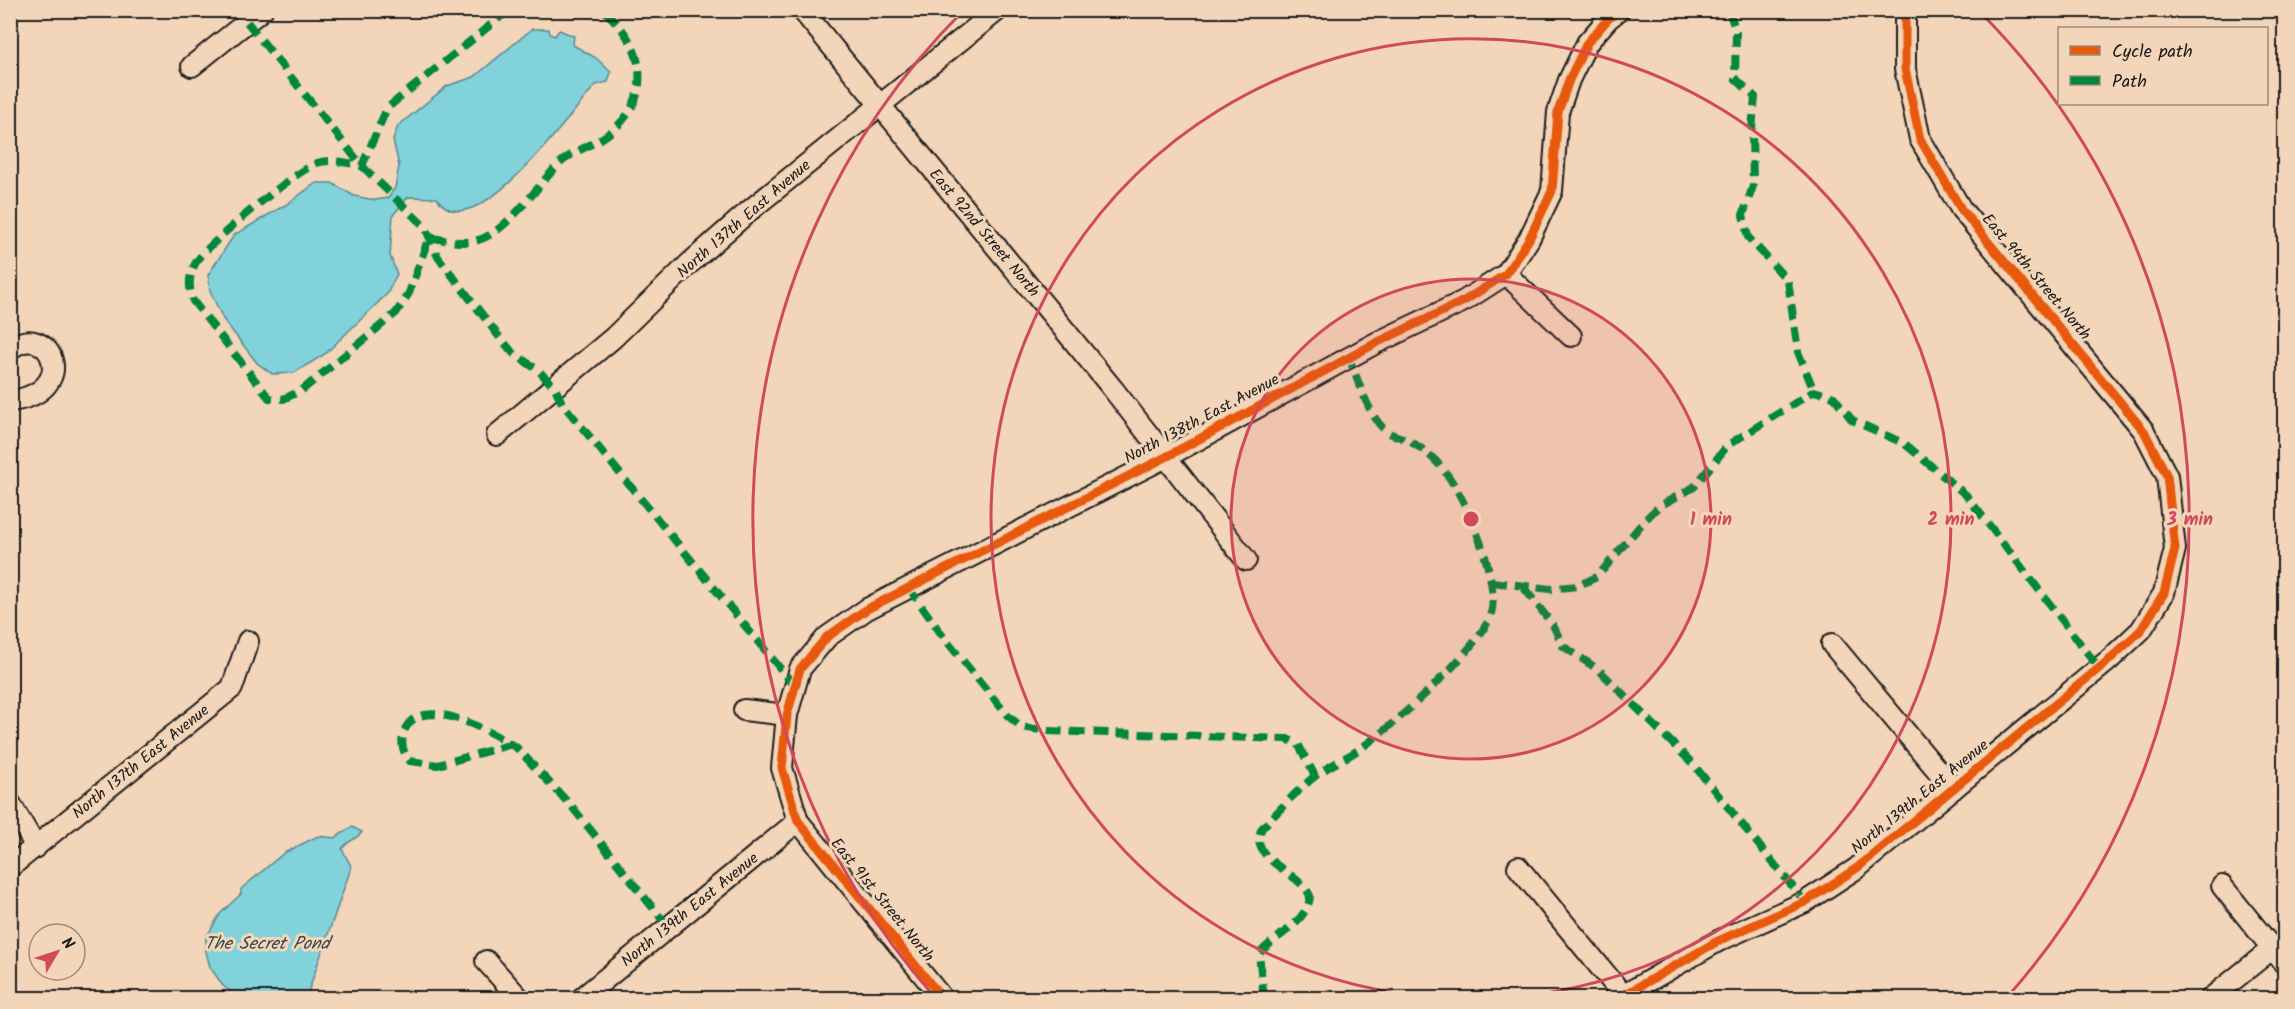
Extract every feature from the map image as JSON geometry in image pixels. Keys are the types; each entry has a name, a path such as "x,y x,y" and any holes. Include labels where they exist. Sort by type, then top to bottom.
{"street":[{"path":"192,66 262,10"},
{"name":"East 92nd Street North","path":"802,10 1166,457 1246,560"},
{"name":"North 137th East Avenue","path":"497,435 613,338 740,219 998,10"},
{"name":"North 138th East Avenue","path":"798,821 782,768 787,715 793,684 800,669 827,638 867,609 1166,457 1376,343 1464,301 1506,274 1529,239 1552,191 1558,112 1569,80 1587,43 1619,10"},
{"name":"East 94th Street North","path":"1905,10 1905,69 1920,139 1961,209 2144,430 2166,476 2175,549"},
{"path":"1506,274 1571,336"},
{"path":"10,349 18,342 31,340 44,347 53,356 55,366 52,378 41,391 25,399 10,401"},
{"name":"North 139th East Avenue","path":"1621,997 1718,941 1805,902 1880,851 2141,630 2164,592 2175,549"},
{"name":"North 137th East Avenue","path":"10,867 232,688 248,641"},
{"path":"1832,644 1953,789"},
{"path":"744,710 787,715"},
{"path":"10,803 36,847"},
{"name":"North 139th East Avenue","path":"582,999 798,821"},
{"name":"East 91st Street North","path":"798,821 942,999"},
{"path":"1518,867 1621,997"},
{"path":"2211,999 2279,956 2222,886"},
{"path":"486,961 519,999"}],"water":[{"path":"532,29 549,29 550,34 555,36 559,30 574,36 573,45 596,58 611,72 608,82 596,85 521,172 497,193 473,207 453,210 437,198 408,197 393,215 390,256 397,274 387,294 325,354 294,373 272,374 257,363 223,319 210,291 208,275 234,235 287,204 316,183 332,183 354,196 375,200 388,198 395,188 399,166 393,140 398,126 447,86 474,77"},
{"name":"The Secret Pond","path":"352,827 362,832 342,849 351,866 350,871 306,998 240,998 223,986 210,967 206,952 206,938 220,914 241,894 241,889 284,853 318,836 335,838"}],"marked path":[{"path":"509,10 387,108 362,166 328,161 317,163 306,169 290,179 231,227 201,256 194,266 190,284 193,301 269,398 283,399 301,391 396,313 409,293 429,237 463,242 486,237 509,220 558,165 608,134 623,120 633,105 638,89 639,72 636,55 629,39 603,10"},
{"path":"1729,10 1736,32 1735,78 1755,97 1752,129 1753,186 1743,215 1748,237 1788,281 1798,352 1814,391"},
{"path":"247,22 362,166 425,227 438,257 497,334 513,353 538,370 555,388 562,403 793,684"},
{"path":"1264,998 1259,954 1297,921 1304,913 1310,896 1296,879 1276,865 1261,849 1259,839 1262,828 1314,777 1364,746 1435,684 1472,645 1484,628 1491,614 1493,600 1488,567 1476,530 1450,478 1420,448 1387,432 1379,424 1369,407 1349,358"},
{"path":"1492,582 1550,589 1577,586 1597,577 1645,520 1658,507 1694,487 1728,445 1814,391 1834,397 1852,420 1905,444 1966,495 2099,668"},
{"path":"908,587 945,639 1008,716 1022,727 1048,731 1287,739 1298,744 1315,776"},
{"path":"1524,588 1553,625 1563,646 1599,670 1693,764 1805,902"},
{"path":"512,744 438,765 410,761 404,752 402,742 403,735 411,721 423,715 438,715 456,718 474,725 506,741 517,748 573,808 669,928"}],"cycle path":[{"path":"942,998 798,821 782,768 787,715 800,669 827,637 867,609 1166,457 1376,343 1464,301 1506,274 1529,239 1552,191 1558,112 1569,80 1587,43 1619,10"},
{"path":"1619,998 1718,941 1805,902 1857,868 2109,660 2141,630 2164,593 2175,549 2167,476 2144,431 1961,209 1920,139 1905,69 1905,10"}]}
